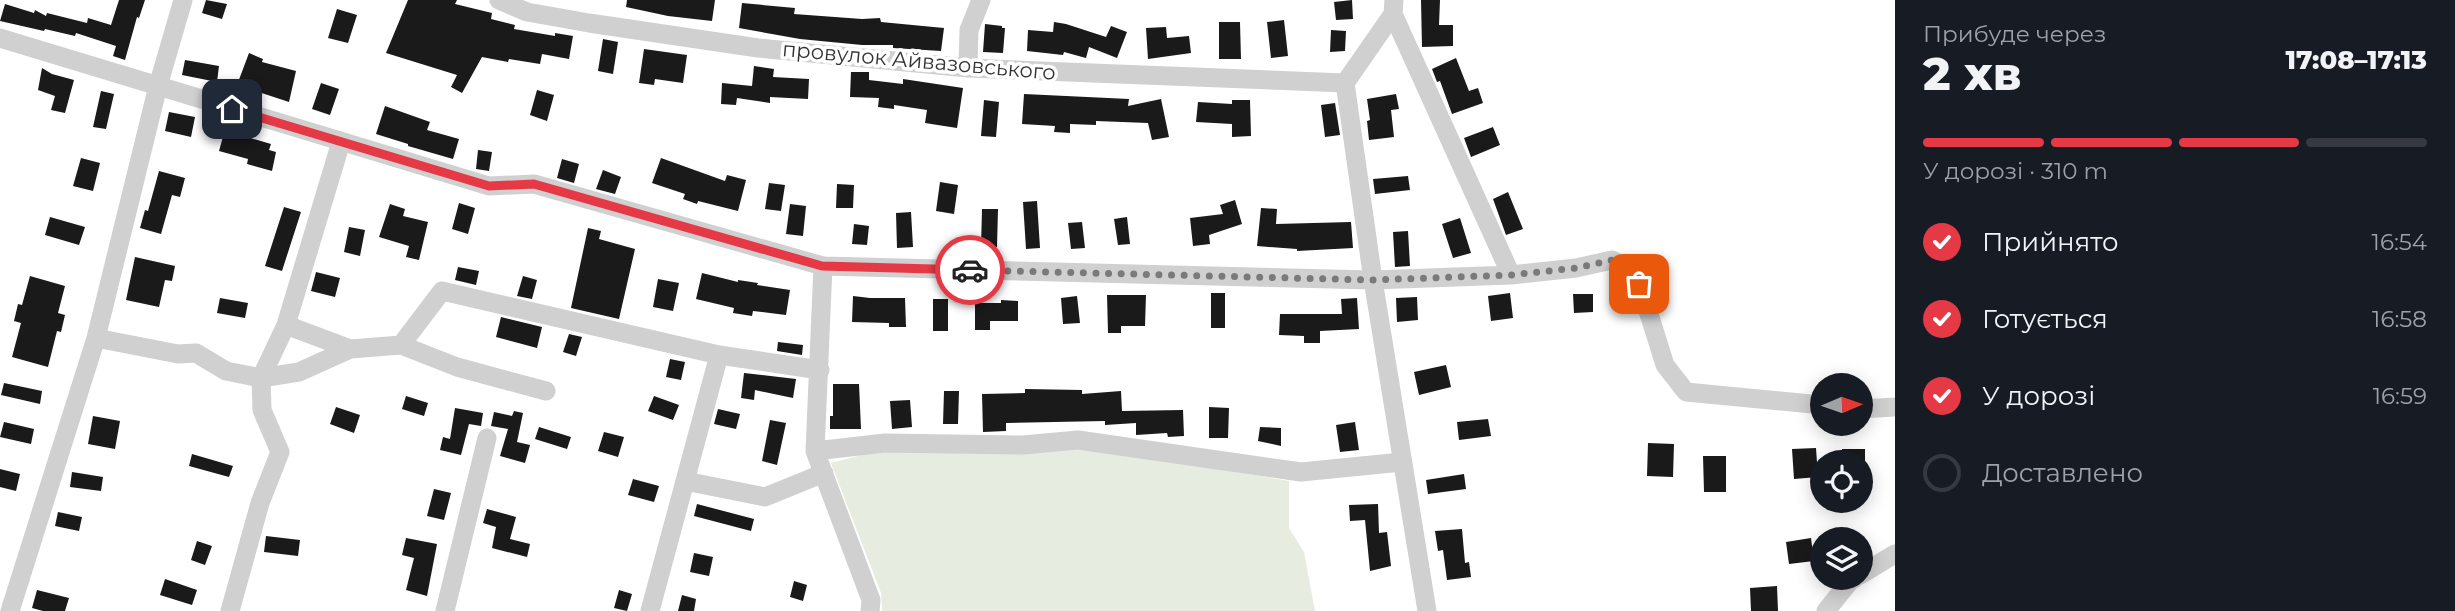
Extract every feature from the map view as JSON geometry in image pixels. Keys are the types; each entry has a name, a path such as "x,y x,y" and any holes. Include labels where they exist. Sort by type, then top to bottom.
{"street":[{"path":"10,611 96,338 158,86 183,0"},
{"name":"провулок Айвазовського","path":"499,0 527,12 615,27 758,47 968,68 1345,83"},
{"path":"968,68 969,30 981,0"},
{"path":"1393,7 1345,83 1373,280 1427,611"},
{"path":"1393,7 1511,275"},
{"path":"0,38 489,186 534,184 822,266 1373,280 1511,275 1576,268 1612,260 1633,271 1665,365 1685,392 1810,404"},
{"path":"230,611 260,503 280,452 262,410 261,378 286,325 341,142"},
{"path":"822,266 816,451 871,600 870,611"},
{"path":"401,345 442,291 719,355 820,370"},
{"path":"286,325 350,349"},
{"path":"96,338 178,354 196,353 226,371 261,378 299,372 350,349 401,345 457,367 546,391"},
{"path":"650,611 719,355"},
{"path":"1873,408 1895,407"},
{"path":"445,611 487,438"},
{"path":"816,451 885,443 1023,445 1078,440 1301,472 1402,462"},
{"path":"685,481 765,497 824,473"},
{"path":"1873,567 1895,554"},
{"path":"1826,611 1842,590"}],"shaded area":[{"path":"1079,445 1289,481 1289,528 1304,552 1315,611 882,611 881,593 831,463 881,450"}],"building":[{"path":"119,0 145,0 139,18 137,17 125,60 113,56 116,46 76,33 75,36 0,21 5,4 34,13 35,10 46,16 47,13 87,23 88,18 111,25"},
{"path":"206,0 227,4 222,19 202,13"},
{"path":"408,0 457,0 455,4 492,13 491,19 515,25 514,29 555,36 555,33 573,36 569,59 542,54 540,64 482,57 462,93 451,87 457,75 386,53"},
{"path":"627,0 715,0 712,21 668,16 626,7"},
{"path":"1352,0 1353,19 1336,20 1334,2"},
{"path":"1421,0 1440,0 1439,25 1453,25 1453,46 1422,47"},
{"path":"742,3 795,8 794,14 880,18 881,22 944,28 941,51 800,39 739,28"},
{"path":"337,9 357,15 348,43 328,38"},
{"path":"1284,20 1288,56 1271,58 1267,22"},
{"path":"1054,22 1106,37 1111,26 1127,32 1117,58 1089,47 1086,58 1064,52 1063,55 1027,51 1028,30 1053,32"},
{"path":"1219,22 1240,22 1241,59 1219,59"},
{"path":"985,24 1005,28 1003,53 983,52"},
{"path":"1166,27 1167,38 1189,36 1191,53 1148,59 1146,28"},
{"path":"1331,30 1346,31 1345,51 1330,52"},
{"path":"603,39 618,42 613,74 598,71"},
{"path":"644,49 687,55 683,83 655,79 654,85 639,83"},
{"path":"249,53 263,59 262,62 296,71 289,102 237,85"},
{"path":"1456,58 1469,91 1478,88 1483,103 1452,114 1440,81 1437,82 1432,69"},
{"path":"185,60 219,66 217,82 182,75"},
{"path":"754,66 774,69 773,77 809,79 808,99 770,97 770,103 737,98 736,105 721,104 722,83 752,86"},
{"path":"42,68 52,74 74,80 65,113 51,110 55,96 38,90"},
{"path":"851,72 869,72 869,80 903,84 903,79 963,88 957,128 925,123 927,110 894,105 894,109 878,107 879,98 850,97"},
{"path":"321,83 339,89 330,115 312,109"},
{"path":"537,90 554,95 547,121 530,115"},
{"path":"101,91 114,94 106,129 93,127"},
{"path":"1024,94 1129,99 1128,106 1161,99 1169,137 1152,140 1148,123 1096,121 1096,125 1070,124 1070,133 1054,132 1055,126 1022,124"},
{"path":"1396,94 1399,109 1391,110 1394,137 1369,140 1367,99"},
{"path":"984,100 999,102 996,137 981,136"},
{"path":"1232,100 1250,100 1251,136 1232,137 1232,124 1196,122 1198,102 1232,104"},
{"path":"1335,103 1340,135 1325,137 1321,105"},
{"path":"385,106 430,122 427,130 459,139 453,159 376,134"},
{"path":"169,112 195,117 191,137 165,131"},
{"path":"226,126 241,131 240,135 271,144 269,150 276,152 272,171 247,164 248,159 219,151"},
{"path":"1493,127 1500,145 1471,157 1464,138"},
{"path":"478,150 492,152 489,171 476,169"},
{"path":"81,158 100,163 93,191 73,186"},
{"path":"661,158 725,181 727,175 746,180 738,211 698,201 697,204 683,199 685,194 652,183"},
{"path":"562,159 579,164 574,183 557,178"},
{"path":"603,170 621,177 615,194 596,189"},
{"path":"159,171 185,178 180,197 172,195 161,234 140,228 145,210 148,211"},
{"path":"1408,176 1410,190 1375,194 1373,179"},
{"path":"940,182 958,185 954,214 936,211"},
{"path":"769,183 785,185 781,211 765,209"},
{"path":"837,184 854,185 853,208 836,208"},
{"path":"1508,192 1523,229 1506,235 1493,199"},
{"path":"1235,200 1242,224 1209,235 1210,244 1193,246 1190,218 1223,214 1220,205"},
{"path":"1037,201 1040,248 1026,249 1023,202"},
{"path":"459,203 475,208 468,234 452,229"},
{"path":"390,204 405,209 403,216 428,222 419,260 406,257 409,246 379,237"},
{"path":"790,204 806,206 803,236 786,234"},
{"path":"284,207 301,212 282,271 265,266"},
{"path":"1261,208 1277,209 1276,224 1351,222 1353,248 1297,251 1257,246"},
{"path":"982,209 998,209 997,247 981,247"},
{"path":"911,212 913,247 897,248 896,213"},
{"path":"50,217 85,227 79,245 45,235"},
{"path":"1127,217 1130,244 1118,245 1114,219"},
{"path":"1460,218 1471,253 1453,258 1442,224"},
{"path":"1082,222 1085,248 1071,249 1068,223"},
{"path":"854,224 869,226 867,245 852,244"},
{"path":"349,227 365,230 360,256 344,252"},
{"path":"588,228 601,231 599,239 635,249 619,319 571,308"},
{"path":"1408,231 1410,266 1395,267 1393,232"},
{"path":"135,257 175,266 172,281 165,280 159,307 126,300"},
{"path":"458,267 479,271 476,285 455,280"},
{"path":"316,272 340,278 335,297 311,291"},
{"path":"702,273 790,290 786,315 753,311 752,316 733,313 734,308 696,299"},
{"path":"30,276 65,286 58,313 65,315 61,332 57,331 48,367 12,357 21,323 14,321 18,304 22,305"},
{"path":"523,276 537,280 532,299 517,296"},
{"path":"658,279 679,283 673,311 653,307"},
{"path":"1211,293 1225,293 1225,328 1211,328"},
{"path":"1510,293 1513,318 1491,321 1488,296"},
{"path":"1573,294 1593,294 1593,312 1574,313"},
{"path":"1107,295 1146,295 1145,326 1121,326 1121,333 1108,333"},
{"path":"853,296 905,298 906,327 889,327 889,323 852,322"},
{"path":"1077,296 1080,323 1063,324 1061,298"},
{"path":"1417,297 1418,320 1397,322 1396,298"},
{"path":"220,298 248,303 245,318 217,313"},
{"path":"1357,298 1359,329 1320,331 1320,343 1304,343 1304,336 1279,335 1280,314 1342,314 1341,299"},
{"path":"933,299 948,299 948,331 933,331"},
{"path":"1001,300 1018,301 1018,321 990,321 990,330 975,330 975,303 1001,303"},
{"path":"501,317 542,327 537,348 496,337"},
{"path":"569,334 582,337 576,356 563,352"},
{"path":"778,342 803,345 802,355 777,351"},
{"path":"670,359 685,362 681,380 666,377"},
{"path":"1446,365 1451,387 1419,395 1414,372"},
{"path":"744,373 796,379 793,398 755,390 754,400 741,398"},
{"path":"4,383 42,391 40,404 1,395"},
{"path":"833,384 859,384 861,429 830,429 830,416 833,416"},
{"path":"1025,389 1082,390 1082,394 1121,391 1122,411 1183,410 1184,436 1168,437 1167,433 1136,435 1136,423 1105,425 1105,421 1006,423 1006,431 983,432 982,394 1025,393"},
{"path":"944,391 959,391 958,424 943,424"},
{"path":"406,396 428,403 424,416 402,409"},
{"path":"654,396 679,405 673,420 648,411"},
{"path":"910,400 912,427 892,429 890,401"},
{"path":"336,407 360,415 354,433 330,424"},
{"path":"1209,407 1229,408 1228,438 1209,438"},
{"path":"455,408 483,413 481,426 469,424 461,455 440,450 443,437 450,439"},
{"path":"718,409 740,414 736,429 714,424"},
{"path":"514,411 523,413 517,442 530,445 525,463 500,456 508,429 491,426 494,412 512,416"},
{"path":"93,416 120,421 115,449 88,444"},
{"path":"1488,419 1491,436 1459,440 1457,422"},
{"path":"770,420 786,423 777,465 762,461"},
{"path":"4,422 34,429 31,444 0,437"},
{"path":"1355,422 1359,450 1340,452 1336,425"},
{"path":"539,427 571,437 567,449 535,439"},
{"path":"1260,427 1281,428 1281,446 1258,441"},
{"path":"604,432 624,437 618,457 598,451"},
{"path":"1648,443 1674,444 1673,477 1647,476"},
{"path":"1816,448 1810,450 1810,478 1794,479 1792,449"},
{"path":"192,454 233,466 229,477 189,466"},
{"path":"1703,456 1726,456 1726,492 1704,492"},
{"path":"0,469 20,474 16,491 0,487"},
{"path":"72,472 103,477 101,491 70,487"},
{"path":"1464,474 1466,489 1428,494 1426,480"},
{"path":"633,479 659,486 654,502 628,495"},
{"path":"434,489 451,493 444,520 427,516"},
{"path":"697,504 754,519 751,531 694,516"},
{"path":"1378,504 1379,533 1387,532 1391,566 1370,571 1365,520 1350,521 1349,505"},
{"path":"487,509 516,517 510,539 530,544 527,557 492,548 496,527 483,523"},
{"path":"58,512 82,517 79,531 55,526"},
{"path":"1462,529 1465,563 1469,562 1471,577 1447,580 1443,550 1438,551 1435,531"},
{"path":"266,536 300,540 298,556 264,552"},
{"path":"406,538 437,544 427,596 406,590 414,558 402,555"},
{"path":"1810,538 1810,561 1789,564 1786,542"},
{"path":"197,541 212,546 205,565 191,560"},
{"path":"694,553 713,557 709,576 690,572"},
{"path":"165,579 197,590 192,605 160,595"},
{"path":"794,581 807,585 803,601 790,597"},
{"path":"1777,586 1778,611 1751,611 1750,588"},
{"path":"37,590 69,598 65,611 32,608"},
{"path":"619,590 632,594 627,611 614,608"},
{"path":"682,595 696,599 694,611 678,611"}],"way so far":[{"path":"970,270 1373,280 1511,275 1576,268 1612,260 1633,271 1639,284"}],"route":[{"path":"232,109 489,186 534,184 822,266 970,270"}]}
